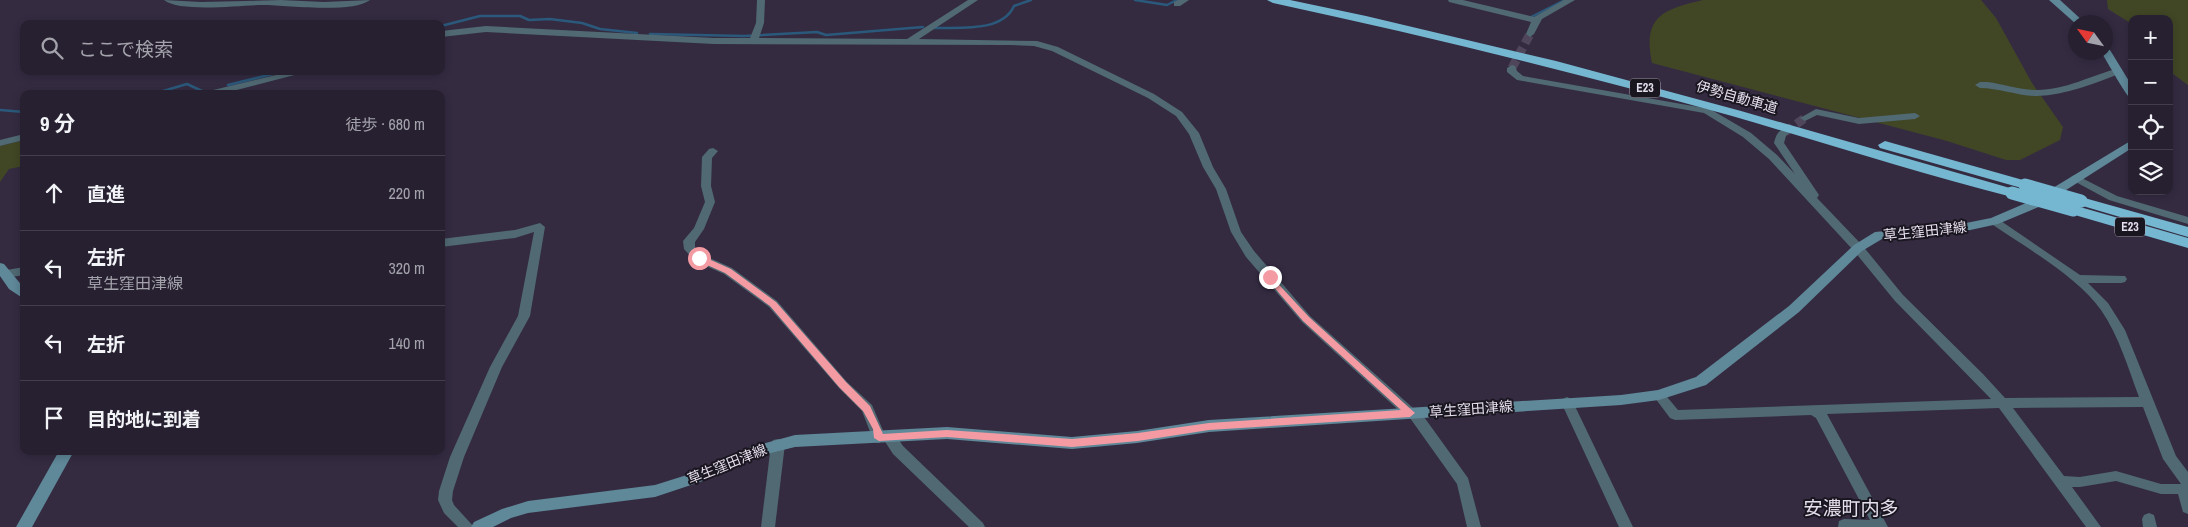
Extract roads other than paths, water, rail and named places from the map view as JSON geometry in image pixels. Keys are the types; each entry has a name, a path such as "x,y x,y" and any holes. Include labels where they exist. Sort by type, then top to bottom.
{"highway":[{"name":"伊勢自動車道","path":"1273,0 1450,38 1571,68 2012,193 2188,232"},
{"name":"伊勢自動車道","path":"1315,0 1463,32 1589,64 2025,185 2077,206 2188,243"}],"main road":[{"path":"2054,0 2071,15"},
{"path":"2111,60 2128,89"},
{"name":"草生窪田津線","path":"479,527 507,513 528,507 665,488 778,444 826,438 884,438 947,433 1072,443 1138,437 1209,426 1621,400 1659,395 1701,381 1794,309 1858,248 1879,235 1961,228 1994,221 2037,203 2128,146"},
{"path":"2,270 20,290"},
{"path":"24,527 65,455"}],"street":[{"path":"168,0 190,5 255,2 326,6 366,0"},
{"path":"755,37 760,24 761,0"},
{"path":"910,41 974,0"},
{"path":"1452,0 1536,20"},
{"path":"1530,34 1536,20 1541,15 1571,0"},
{"path":"445,34 486,30 1019,42 1045,46 1151,96 1174,110 1194,133 1208,166 1221,189 1236,232 1250,254 1306,319 1412,413 1462,482 1474,527"},
{"path":"1512,68 1512,72 1520,78 1712,113 1760,145 1858,248 1899,298 1979,377 2002,403 2094,527"},
{"path":"1980,85 1991,84 2029,92 2050,92 2119,72"},
{"path":"225,90 289,75"},
{"path":"1805,118 1816,112 1858,121 1915,116"},
{"path":"1785,132 1780,135 1779,143 1810,186 1816,202"},
{"path":"0,143 20,138"},
{"path":"713,152 707,157 706,186 710,202 699,229 689,241 690,249 699,258 728,271 773,304 842,385 867,408 877,429 884,438 978,527"},
{"path":"2076,178 2113,198 2188,221"},
{"path":"1994,221 2078,279 2104,306 2119,330 2170,459 2186,486 2188,508"},
{"path":"445,243 515,234 540,227 524,316 496,367 457,457 446,491 445,500 449,509 467,527"},
{"path":"2,270 20,271"},
{"path":"2078,279 2121,279"},
{"path":"1659,395 1675,416 2002,403 2147,402"},
{"path":"1567,402 1626,527"},
{"path":"1814,410 1821,415 1881,526 1844,525"},
{"path":"768,527 778,444"},
{"path":"2060,481 2080,482 2116,476 2161,489 2186,486"}],"waterway":[{"path":"933,28 966,28 990,25 1008,15 1014,6 1031,0"},
{"path":"1135,0 1167,5 1177,0"},
{"path":"1531,17 1565,0"},
{"path":"445,25 480,16 520,16 529,20 550,19 582,23 600,29 637,33"},
{"path":"650,34 744,36 817,32 826,35 923,27"},
{"path":"228,85 269,75"},
{"path":"167,90 187,84 200,90"},
{"path":"0,110 20,112"}],"tunnel":[{"path":"1512,68 1530,34"},
{"path":"1785,132 1805,118"}],"district":[{"name":"安濃町内多","path":"1851,508"}]}
